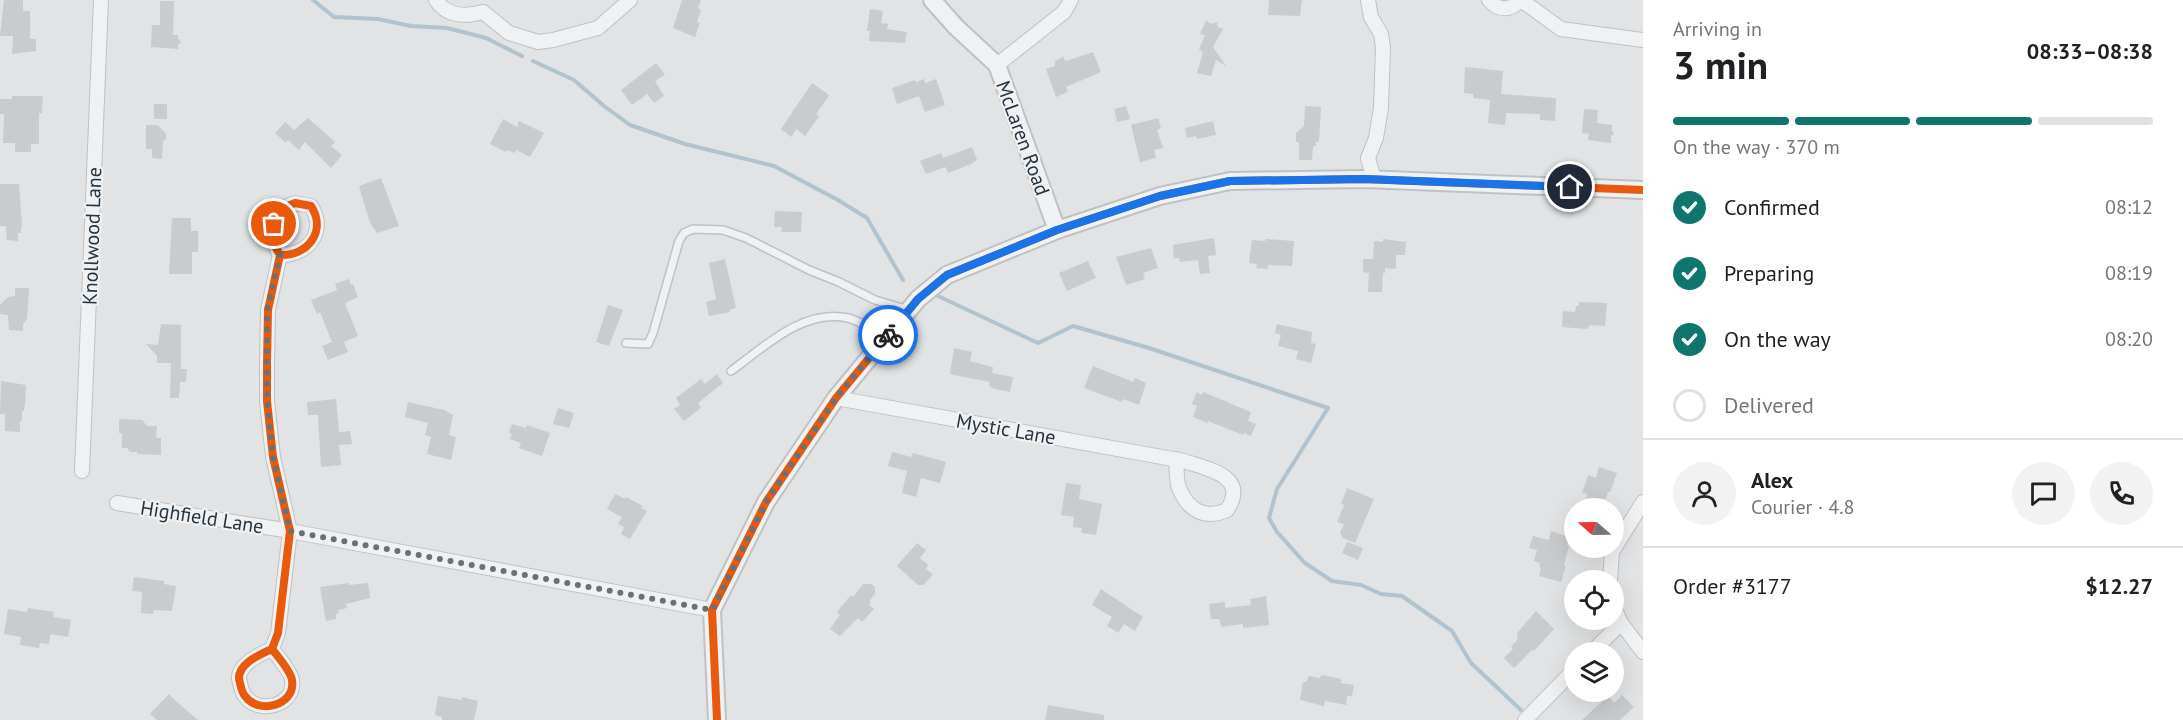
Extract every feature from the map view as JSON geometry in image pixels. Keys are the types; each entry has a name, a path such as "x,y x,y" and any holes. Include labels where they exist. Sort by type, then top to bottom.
{"street":[{"name":"Knollwood Lane","path":"82,471 101,0"},
{"path":"436,0 444,10 456,15 469,16 484,6 509,33 538,42 598,28 630,0"},
{"name":"McLaren Road","path":"932,0 956,27 997,65 1057,230"},
{"path":"997,65 1064,12 1071,0"},
{"path":"1368,0 1371,17 1381,34 1383,47 1381,108 1376,138 1368,158 1374,179"},
{"path":"1490,0 1503,9 1510,8 1520,0 1561,29 1643,40"},
{"path":"717,720 712,610 766,502 836,398 909,310 928,289 947,275 1057,230 1160,196 1230,181 1374,179 1643,190"},
{"path":"272,649 278,633 290,531 273,457 267,401 267,310 280,255"},
{"name":"Mystic Lane","path":"836,398 1176,459 1218,471 1233,489 1232,502 1227,510 1206,515 1193,509 1179,486 1176,459"},
{"path":"1611,570 1612,552 1643,502"},
{"name":"Highfield Lane","path":"117,503 290,531 712,610"},
{"path":"1624,628 1643,652"},
{"path":"1602,642 1613,630"},
{"path":"1525,720 1564,680"}],"lane":[{"path":"626,343 648,344 679,241 684,233 693,229 723,230 746,238 875,300 909,310"},
{"path":"732,371 784,333 808,321 820,318 848,318 885,338"}],"building":[{"path":"4,0 23,0 23,11 30,11 30,39 36,39 36,51 12,54 13,36 0,36"},
{"path":"682,0 701,0 697,22 700,23 695,37 673,28"},
{"path":"1269,0 1302,0 1300,16 1268,15"},
{"path":"160,1 174,1 173,35 178,35 181,42 178,49 151,47 152,25 160,25"},
{"path":"870,9 883,11 881,23 888,24 887,29 907,32 905,43 869,41 870,31 867,31"},
{"path":"1206,21 1212,24 1217,22 1218,27 1223,29 1213,47 1226,66 1216,60 1211,76 1197,73 1203,52 1199,49 1205,35 1200,34"},
{"path":"1093,52 1101,72 1066,87 1068,92 1056,97 1046,69 1055,66 1055,61 1063,57 1066,61"},
{"path":"656,63 665,75 655,81 664,96 654,103 647,94 632,105 621,90"},
{"path":"1465,67 1503,71 1501,94 1556,98 1555,121 1540,120 1540,114 1506,113 1505,125 1488,123 1490,100 1473,98 1473,94 1464,93"},
{"path":"924,79 925,83 936,79 945,105 925,112 919,96 897,104 892,88"},
{"path":"812,83 829,95 816,114 819,116 805,136 796,129 791,137 781,129"},
{"path":"12,96 43,96 42,113 39,113 39,144 31,144 31,152 15,152 15,143 3,143 4,114 0,114 0,99 12,99"},
{"path":"154,104 167,104 167,119 154,119"},
{"path":"1126,106 1130,119 1117,122 1114,109"},
{"path":"1305,106 1321,107 1319,142 1313,146 1312,160 1299,160 1299,142 1296,142 1296,133 1304,126"},
{"path":"1584,109 1598,110 1597,123 1612,125 1614,134 1611,136 1611,143 1588,140 1589,134 1582,133"},
{"path":"308,118 335,142 331,146 342,155 331,168 305,142 299,150 288,140 285,142 275,133 285,122 294,130"},
{"path":"1158,118 1161,128 1157,130 1163,148 1154,150 1156,158 1140,162 1131,125"},
{"path":"503,119 517,127 519,121 544,133 530,157 516,150 515,153 507,150 506,152 490,144"},
{"path":"1213,121 1216,135 1197,139 1196,136 1187,138 1185,128"},
{"path":"146,125 158,125 166,134 166,139 163,141 162,159 152,158 152,149 146,149"},
{"path":"972,147 977,160 948,173 945,167 926,174 920,161 941,153 943,158"},
{"path":"381,178 399,226 377,233 370,223 359,186"},
{"path":"0,184 19,184 22,226 21,233 18,233 18,241 7,240 6,226 0,226"},
{"path":"775,211 802,212 801,232 781,232 782,227 774,227"},
{"path":"172,218 191,218 191,231 198,231 198,252 192,252 192,274 169,274"},
{"path":"1214,238 1216,255 1208,256 1210,273 1200,274 1198,260 1180,262 1179,258 1174,258 1173,245"},
{"path":"1266,239 1294,241 1292,266 1268,265 1268,269 1256,268 1257,264 1249,263 1252,240 1265,241"},
{"path":"1383,239 1406,242 1405,255 1396,255 1396,269 1385,268 1382,292 1368,292 1369,273 1363,272 1363,259 1373,259 1374,241 1383,242"},
{"path":"1151,248 1158,268 1143,273 1145,279 1126,285 1116,257"},
{"path":"725,259 736,308 729,310 730,312 709,316 706,302 716,299 709,263"},
{"path":"1088,261 1096,278 1067,291 1059,273"},
{"path":"349,279 358,297 345,303 358,336 344,342 348,352 328,360 322,346 332,342 320,312 317,314 311,300 337,290 335,284"},
{"path":"15,288 29,288 27,319 23,324 23,331 9,330 8,315 0,314 0,305 8,297 15,296"},
{"path":"1579,302 1607,303 1605,326 1591,325 1586,329 1562,327 1563,311 1575,312"},
{"path":"608,305 623,310 609,346 596,342"},
{"path":"161,324 181,325 181,369 187,369 186,382 180,382 179,398 170,398 171,363 157,363 157,356 146,344 158,345"},
{"path":"1277,324 1312,332 1311,343 1316,344 1311,363 1296,359 1298,351 1278,346 1281,335 1275,333"},
{"path":"954,348 972,352 970,361 993,367 992,373 1013,377 1010,392 990,387 989,382 950,374"},
{"path":"1093,366 1133,382 1135,378 1146,383 1139,405 1123,399 1122,402 1084,388"},
{"path":"717,374 723,383 698,403 701,408 684,421 674,409 680,405 676,398 701,379 705,384"},
{"path":"1,381 26,385 20,432 5,431 5,414 0,414"},
{"path":"1197,392 1202,395 1203,392 1251,412 1248,421 1256,424 1251,436 1193,417 1197,406 1192,404"},
{"path":"336,399 339,432 350,431 352,444 339,445 341,465 321,467 318,415 308,415 307,402"},
{"path":"408,402 444,410 453,415 449,435 456,437 451,460 427,454 431,437 425,435 428,423 405,417"},
{"path":"558,408 574,413 569,428 553,424"},
{"path":"119,419 142,420 147,426 157,426 156,438 161,438 161,455 137,454 137,452 130,452 127,448 122,448"},
{"path":"512,424 526,428 527,425 550,433 542,456 519,448 521,443 510,439"},
{"path":"892,452 911,457 913,453 946,462 940,483 921,478 916,497 902,493 907,471 888,466"},
{"path":"1599,467 1617,473 1606,498 1586,498 1587,494 1582,493 1588,475 1596,478"},
{"path":"1066,483 1081,485 1079,499 1102,504 1096,535 1081,533 1082,528 1073,527 1074,517 1061,515"},
{"path":"1347,488 1374,499 1355,543 1343,538 1340,533 1344,524 1337,522 1344,505 1341,504"},
{"path":"615,494 643,506 641,508 647,511 630,539 621,534 624,527 618,524 622,517 607,509"},
{"path":"1551,531 1564,535 1564,558 1566,558 1564,566 1566,566 1561,582 1539,576 1540,563 1534,561 1537,550 1529,548 1533,536 1549,540"},
{"path":"1347,542 1363,548 1358,560 1342,553"},
{"path":"917,543 926,550 920,558 928,565 926,569 933,574 924,585 918,585 897,566"},
{"path":"134,577 164,581 164,584 176,586 172,611 154,610 153,614 141,613 142,592 132,591"},
{"path":"349,583 349,585 368,583 370,598 346,604 347,608 338,610 339,614 336,614 336,619 326,621 320,587"},
{"path":"863,584 871,584 875,587 875,594 869,601 871,602 869,605 874,609 862,622 858,618 840,636 830,629 840,615 837,612"},
{"path":"1101,589 1143,617 1135,631 1124,624 1118,633 1107,626 1112,617 1092,605"},
{"path":"1266,596 1269,625 1243,628 1243,624 1221,627 1220,620 1211,619 1209,604 1225,602 1225,608 1251,605 1250,599"},
{"path":"28,608 54,612 53,617 71,620 68,637 50,634 49,644 40,643 39,648 20,645 21,637 4,634 8,609 27,612"},
{"path":"1536,611 1554,629 1514,668 1504,658 1513,649 1511,647 1518,639 1517,633"},
{"path":"1321,675 1342,680 1341,683 1354,685 1352,696 1347,696 1346,705 1325,701 1324,706 1300,700 1303,682 1306,682 1309,676 1320,678"},
{"path":"169,694 198,720 157,720 150,714"},
{"path":"438,696 462,700 462,697 478,701 474,720 442,720 442,717 435,715"},
{"path":"1624,697 1634,707 1620,720 1582,720 1602,702 1624,702"},
{"path":"1048,705 1104,715 1104,720 1045,720"}],"waterway":[{"path":"313,0 334,17 378,19 411,26 447,28 486,38 522,56"},
{"path":"533,61 574,80 630,125 685,144 774,166 838,200 867,218 903,280"},
{"path":"938,296 1038,343 1073,326 1149,348 1328,408 1277,489 1269,518 1277,532 1305,563 1332,581 1361,585 1381,594 1402,596 1452,631 1471,663 1521,710"}],"cycle path":[{"path":"717,720 712,610 766,502 836,398 918,299 947,275 1057,230 1160,196 1230,181 1364,179 1643,190"},
{"path":"272,649 260,654 240,671 239,677 244,695 258,705 275,705 288,696 292,689 291,676 272,649 278,633 290,531 273,457 267,401 268,310 280,255 273,238 274,227 280,209 295,203 311,206 317,224 312,240 299,251 280,255"}],"way so far":[{"path":"274,224 274,240 280,255 267,310 267,401 273,457 290,531 712,610 766,502 836,398 888,335"}],"route":[{"path":"888,335 918,299 947,275 1057,230 1160,196 1230,181 1364,179 1570,187"}]}
